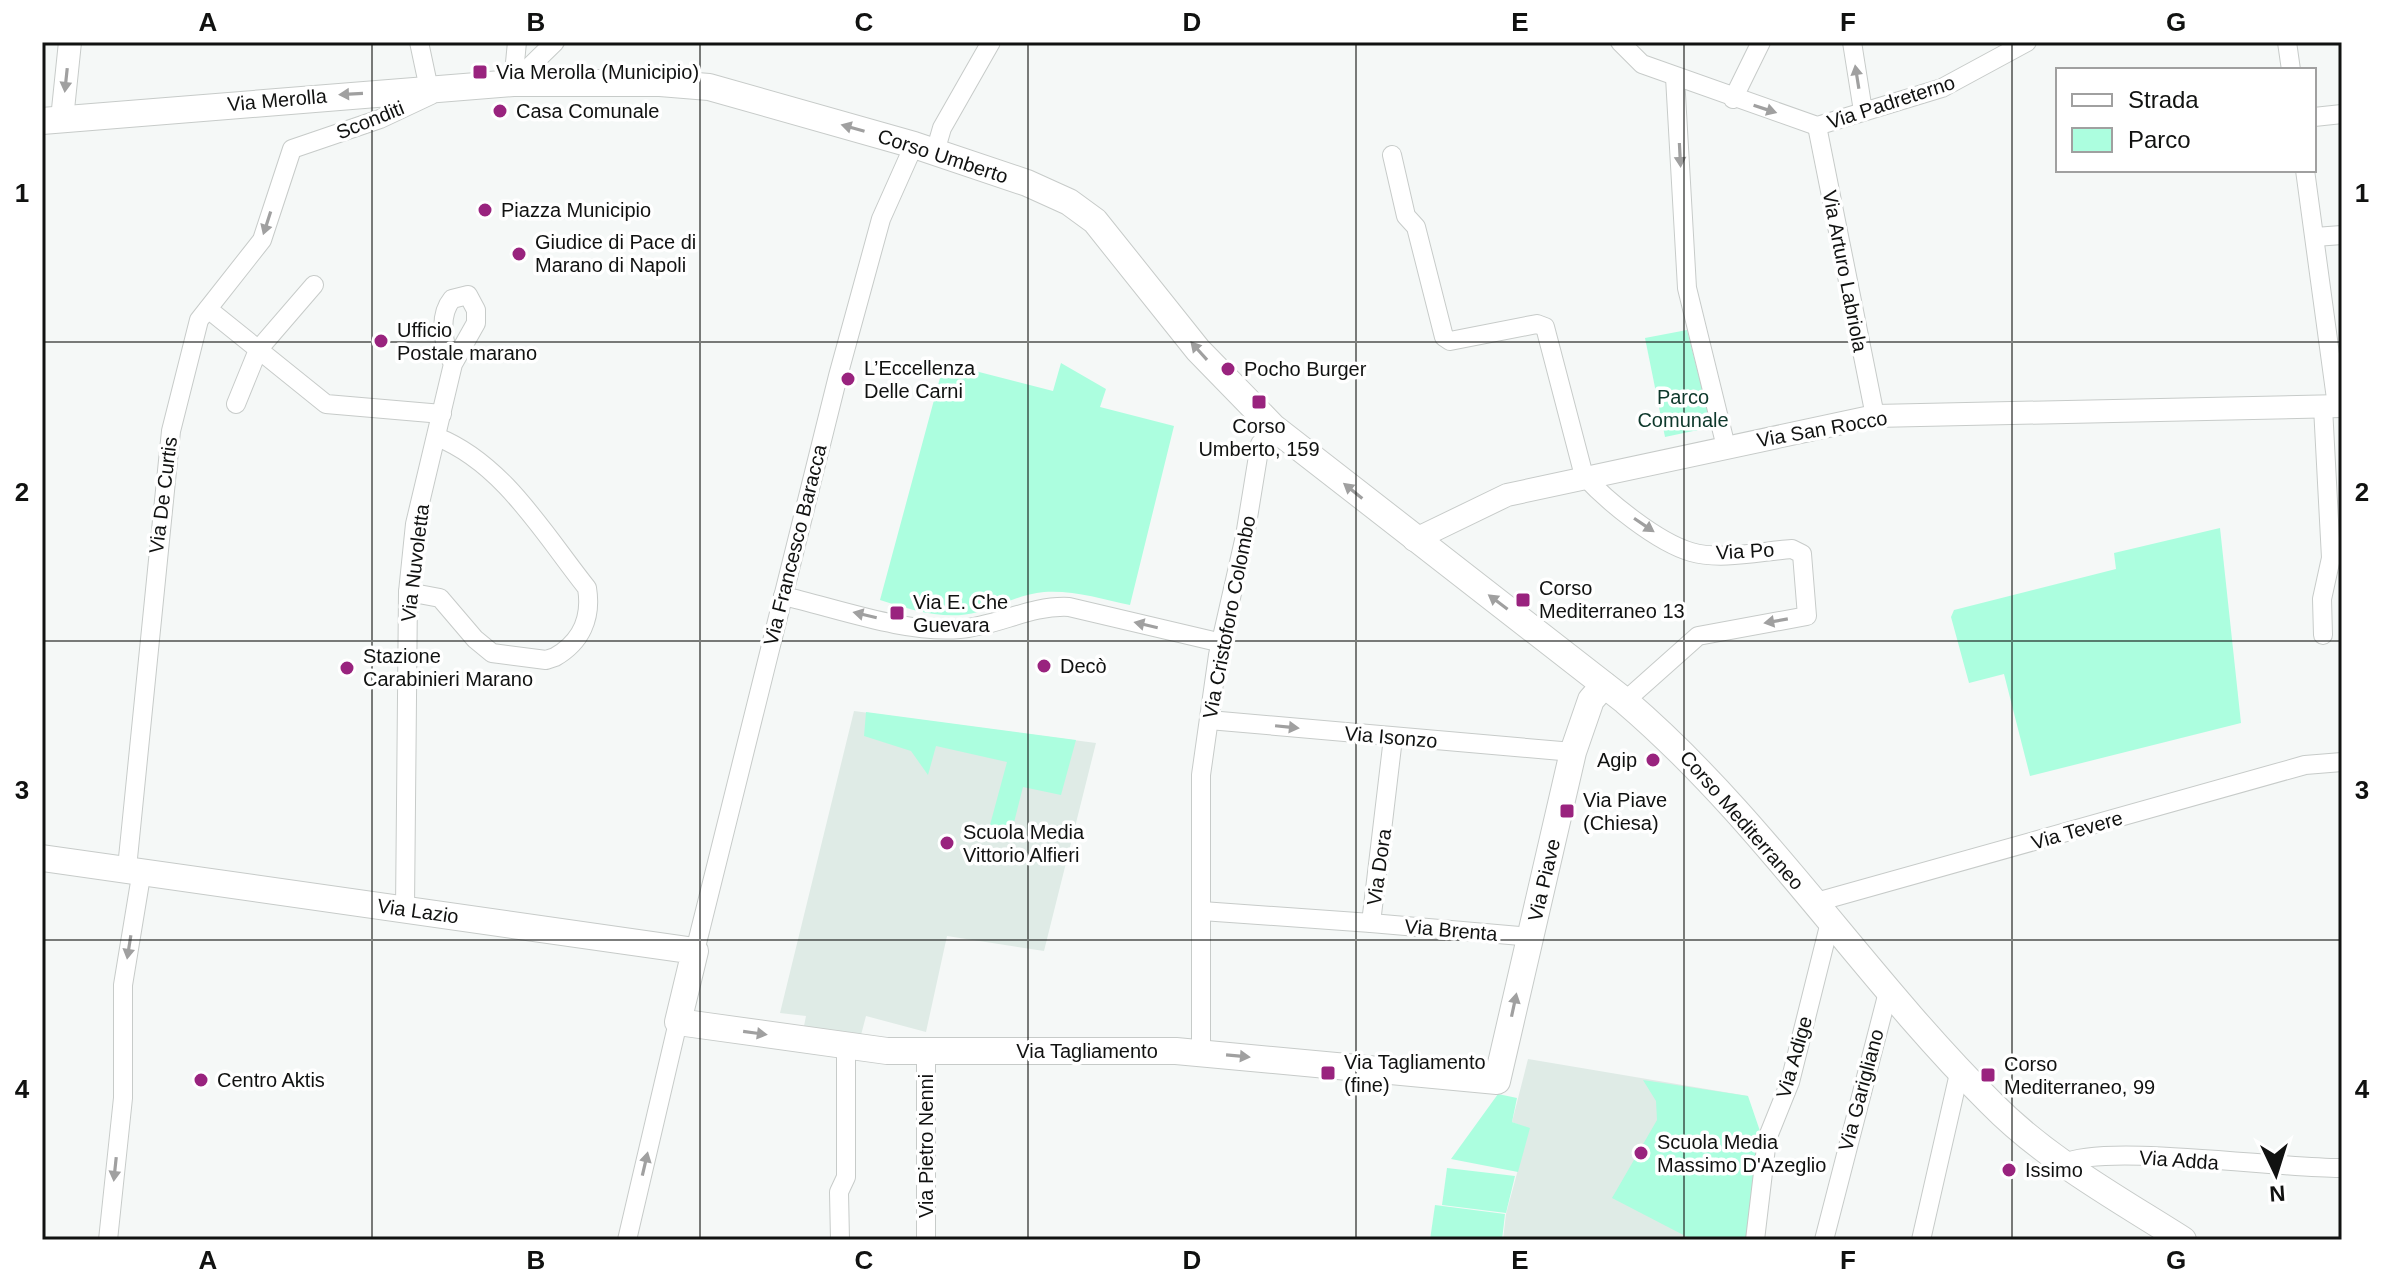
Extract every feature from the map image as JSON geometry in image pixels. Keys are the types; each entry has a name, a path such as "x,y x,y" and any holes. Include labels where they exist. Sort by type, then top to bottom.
{"main road":[{"name":"Via Merolla","path":"52,120 513,83"},
{"name":"Corso Umberto","path":"513,83 660,83 709,87 924,148 1027,183 1069,202 1095,221 1198,350 1273,427"},
{"name":"Corso Mediterraneo","path":"1273,427 1679,747 1821,913 1960,1069 2020,1131 2183,1240"},
{"name":"Via Piave","path":"1497,1081 1573,752 1591,700 1614,693"},
{"name":"Via Lazio","path":"42,858 695,951"},
{"path":"678,1022 695,951"},
{"name":"Via Tagliamento","path":"678,1022 846,1045 926,1051 1201,1052 1497,1081"}],"street":[{"path":"52,120 70,42"},
{"path":"419,42 438,89"},
{"path":"513,83 517,42"},
{"path":"513,83 555,42"},
{"name":"Via Francesco Baracca","path":"695,951 881,219 924,148 942,128 991,42"},
{"name":"Via Padreterno","path":"1620,42 1642,64 1733,99 1817,126 1942,88 2027,42"},
{"path":"1733,99 1761,42"},
{"path":"1852,42 1863,111"},
{"path":"2287,42 2291,68"},
{"path":"1675,77 1687,288 1726,447"},
{"name":"Sconditi","path":"292,149 380,119 438,89"},
{"path":"2316,117 2342,114"},
{"name":"Via Arturo Labriola","path":"1817,126 1875,416"},
{"name":"Via De Curtis","path":"134,869 155,556 171,431 199,320 262,240 292,149"},
{"path":"1392,155 1406,216 1416,227 1444,337 1450,341 1537,324 1545,327 1584,476"},
{"path":"2305,172 2334,406 2331,558 2322,599 2323,635"},
{"path":"2315,237 2342,235"},
{"path":"236,404 258,350 314,285"},
{"path":"208,309 326,404 442,414"},
{"name":"Via Nuvoletta","path":"405,909 408,592 415,524 453,364"},
{"name":"Via San Rocco","path":"1414,540 1507,495 1584,476 1875,416 2334,406"},
{"name":"Via Cristoforo Colombo","path":"1201,1052 1201,775 1222,643 1245,536 1260,444 1273,427"},
{"path":"408,592 440,598 475,639 501,656 555,657 581,634 590,608 587,588 498,477 461,446 437,437"},
{"name":"Via Po","path":"1584,476 1622,510 1691,552 1728,554 1792,549 1802,554 1807,616 1698,636 1614,693"},
{"path":"783,596 935,630 964,629 1046,606 1069,607 1222,643"},
{"name":"Via Isonzo","path":"1209,720 1573,752"},
{"name":"Via Dora","path":"1202,911 1371,923 1393,738"},
{"name":"Via Tevere","path":"1821,913 2305,765 2342,762"},
{"path":"108,1240 123,1098 123,985 134,869"},
{"name":"Via Adige","path":"1755,1240 1767,1139 1790,1082 1821,913"},
{"name":"Via Brenta","path":"1371,923 1531,937"},
{"name":"Via Garigliano","path":"1824,1240 1889,988"},
{"path":"627,1240 678,1022"},
{"path":"840,1240 839,1192 846,1177 846,1045"},
{"name":"Via Pietro Nenni","path":"926,1051 926,1240"},
{"path":"1921,1240 1960,1069"},
{"name":"Via Adda","path":"2065,1163 2076,1158 2151,1157 2299,1169 2342,1168"}],"shaded area":[{"name":"Scuola Media Vittorio Alfieri","path":"854,711 1096,743 1044,951 947,936 926,1032 866,1016 861,1035 803,1031 806,1016 780,1013"},
{"name":"Scuola Media Massimo D'Azeglio","path":"1528,1059 1748,1096 1747,1240 1503,1240 1506,1214 1529,1129 1512,1122"}],"green space":[{"name":"Parco Comunale","path":"1687,330 1712,427 1665,437 1645,338"},
{"path":"944,363 1053,391 1061,363 1106,389 1100,407 1174,426 1130,605 1077,594 1044,592 978,612 941,615 880,600"},
{"path":"2220,528 2241,723 2030,776 2004,674 1969,683 1951,617 1954,610 2116,569 2114,553"},
{"path":"866,712 1076,740 1061,795 1023,787 1009,842 987,836 1007,762 936,746 928,775 911,751 864,736"},
{"path":"1643,1080 1748,1096 1761,1134 1747,1240 1693,1240 1612,1198 1657,1120 1656,1101"},
{"path":"1498,1094 1517,1098 1512,1122 1530,1128 1518,1172 1451,1159"},
{"path":"1447,1168 1515,1176 1506,1213 1442,1205"},
{"path":"1435,1205 1505,1214 1502,1240 1430,1240"}],"place":[{"name":"Via Merolla (Municipio)","path":"480,72"},
{"name":"Casa Comunale","path":"500,111"},
{"name":"Piazza Municipio","path":"485,210"},
{"name":"Giudice di Pace di Marano di Napoli","path":"519,254"},
{"name":"Ufficio Postale marano","path":"381,341"},
{"name":"Pocho Burger","path":"1228,369"},
{"name":"L’Eccellenza Delle Carni","path":"848,379"},
{"name":"Corso Umberto, 159","path":"1259,402"},
{"name":"Corso Mediterraneo 13","path":"1523,600"},
{"name":"Via E. Che Guevara","path":"897,613"},
{"name":"Decò","path":"1044,666"},
{"name":"Stazione Carabinieri Marano","path":"347,668"},
{"name":"Agip","path":"1653,760"},
{"name":"Via Piave (Chiesa)","path":"1567,811"},
{"name":"Scuola Media Vittorio Alfieri","path":"947,843"},
{"name":"Via Tagliamento (fine)","path":"1328,1073"},
{"name":"Corso Mediterraneo, 99","path":"1988,1075"},
{"name":"Centro Aktis","path":"201,1080"},
{"name":"Scuola Media Massimo D'Azeglio","path":"1641,1153"},
{"name":"Issimo","path":"2009,1170"}]}
